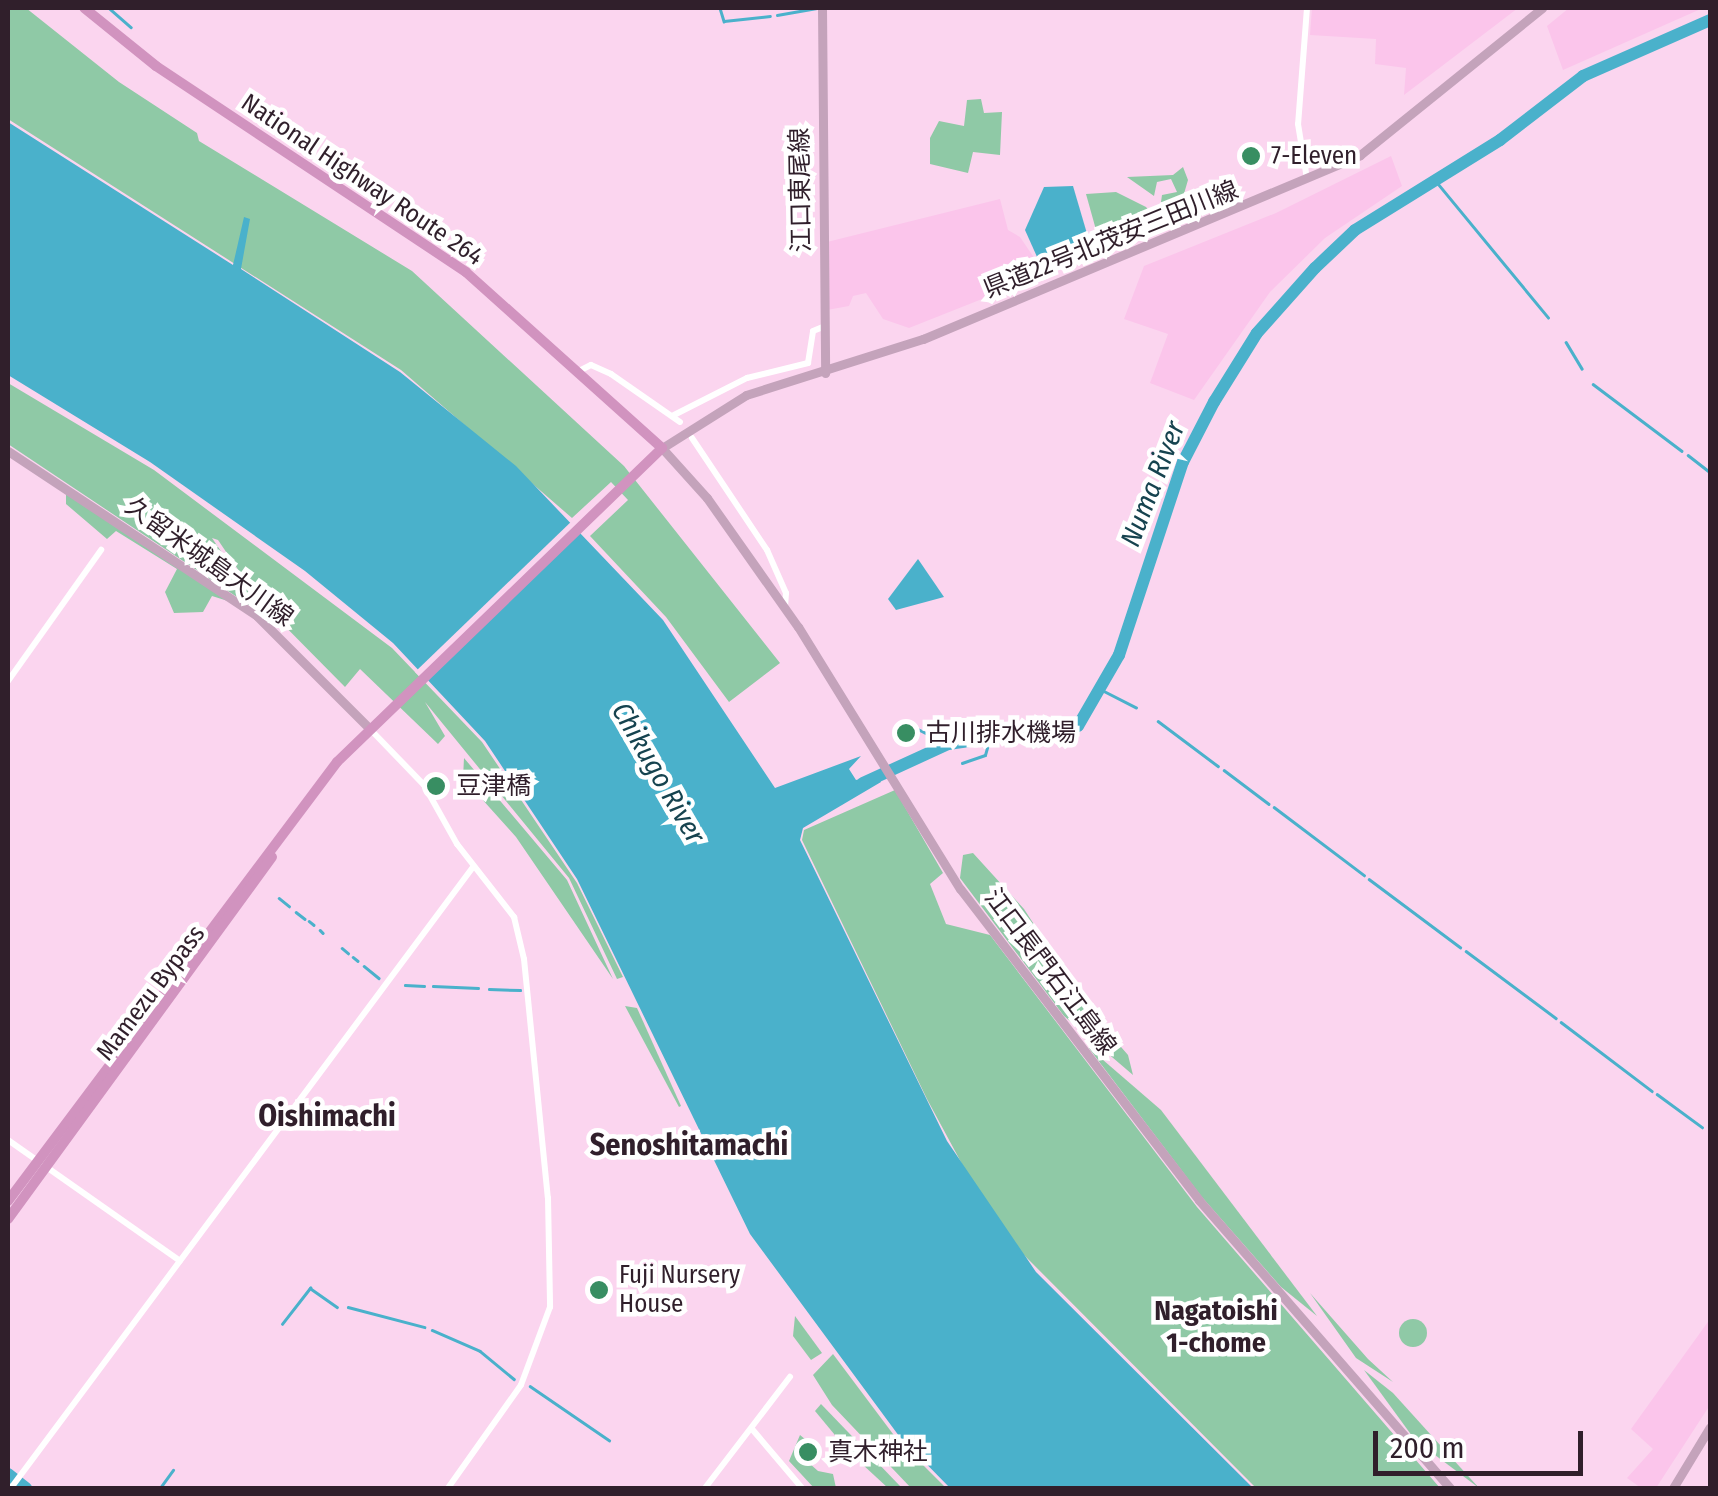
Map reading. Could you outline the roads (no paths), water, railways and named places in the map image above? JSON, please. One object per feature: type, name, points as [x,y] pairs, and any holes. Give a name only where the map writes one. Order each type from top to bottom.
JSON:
[{"type":"highway","name":"National Highway Route 264","points":[[84,8],[156,66],[450,260],[581,370],[662,448]]},
{"type":"highway","points":[[370,728],[662,448]]},
{"type":"highway","name":"Mamezu Bypass","points":[[8,1218],[41,1164],[318,784],[370,728]]},
{"type":"highway","name":"Mamezu Bypass","points":[[8,1201],[41,1164]]},
{"type":"main road","name":"江口東尾線","points":[[822,8],[824,373]]},
{"type":"main road","name":"県道22号北茂安三田川線","points":[[662,448],[746,395],[922,339],[1307,180],[1402,126],[1542,8]]},
{"type":"main road","name":"江口長門石江島線","points":[[662,448],[707,498],[785,608],[882,758],[960,889],[1199,1200],[1450,1488]]},
{"type":"main road","name":"久留米城島大川線","points":[[8,450],[257,616],[370,728]]},
{"type":"main road","points":[[1673,1488],[1710,1427]]},
{"type":"street","points":[[1306,8],[1298,124],[1307,180]]},
{"type":"street","points":[[581,370],[591,365],[611,374],[677,419],[747,378],[808,363],[813,331],[824,327]]},
{"type":"street","points":[[692,438],[767,550],[786,592],[785,608]]},
{"type":"street","points":[[8,681],[101,550]]},
{"type":"street","points":[[370,728],[424,785],[520,932],[553,1274],[550,1306],[521,1385],[448,1488]]},
{"type":"street","points":[[10,1486],[474,867]]},
{"type":"street","points":[[8,1140],[180,1261]]},
{"type":"street","points":[[705,1488],[790,1377]]},
{"type":"street","points":[[752,1429],[802,1488]]},
{"type":"water","name":"Chikugo River","points":[[8,122],[233,265],[244,217],[250,219],[241,269],[400,372],[516,466],[663,620],[775,788],[861,756],[849,769],[856,780],[877,774],[881,782],[803,828],[800,840],[947,1141],[1036,1272],[1253,1488],[950,1488],[899,1436],[750,1234],[577,879],[485,741],[393,643],[305,571],[150,462],[8,375]]},
{"type":"water","points":[[1073,186],[1093,254],[1053,272],[1038,259],[1025,230],[1044,187]]},
{"type":"water","points":[[918,559],[944,597],[896,610],[888,599]]},
{"type":"waterway","points":[[109,8],[131,27]]},
{"type":"waterway","points":[[720,8],[724,21],[770,16]]},
{"type":"waterway","points":[[777,15],[816,8]]},
{"type":"waterway","name":"Numa River","points":[[863,783],[948,744],[1078,726],[1119,655],[1183,462],[1214,402],[1257,333],[1315,268],[1355,230],[1500,140],[1583,76],[1710,20]]},
{"type":"waterway","points":[[1435,180],[1548,317]]},
{"type":"waterway","points":[[1566,342],[1582,369]]},
{"type":"waterway","points":[[1593,384],[1682,451]]},
{"type":"waterway","points":[[1688,455],[1710,472]]},
{"type":"waterway","points":[[1104,691],[1136,707]]},
{"type":"waterway","points":[[1158,721],[1218,766]]},
{"type":"waterway","points":[[916,728],[948,744]]},
{"type":"waterway","points":[[962,763],[985,755],[989,741]]},
{"type":"waterway","points":[[1224,770],[1269,804]]},
{"type":"waterway","points":[[1274,807],[1364,875]]},
{"type":"waterway","points":[[1369,879],[1460,947]]},
{"type":"waterway","points":[[279,898],[289,906]]},
{"type":"waterway","points":[[296,912],[305,919]]},
{"type":"waterway","points":[[309,921],[314,925]]},
{"type":"waterway","points":[[320,930],[323,933]]},
{"type":"waterway","points":[[342,948],[348,953]]},
{"type":"waterway","points":[[1466,951],[1556,1018]]},
{"type":"waterway","points":[[353,957],[358,961]]},
{"type":"waterway","points":[[364,966],[379,978]]},
{"type":"waterway","points":[[405,985],[424,986]]},
{"type":"waterway","points":[[433,986],[478,988]]},
{"type":"waterway","points":[[489,989],[520,990]]},
{"type":"waterway","points":[[1561,1022],[1652,1091]]},
{"type":"waterway","points":[[1657,1094],[1702,1127]]},
{"type":"waterway","points":[[282,1324],[310,1288],[337,1307]]},
{"type":"waterway","points":[[348,1307],[424,1327]]},
{"type":"waterway","points":[[432,1330],[480,1351],[514,1379]]},
{"type":"waterway","points":[[530,1386],[609,1440]]},
{"type":"waterway","points":[[160,1488],[173,1470]]},
{"type":"waterway","points":[[8,1474],[26,1488]]},
{"type":"place","name":"7-Eleven","points":[[1251,156]]},
{"type":"place","name":"古川排水機場","points":[[906,733]]},
{"type":"place","name":"豆津橋","points":[[436,786]]},
{"type":"place","name":"Fuji Nursery House","points":[[599,1290]]},
{"type":"place","name":"真木神社","points":[[808,1452]]},
{"type":"district","name":"Oishimachi","points":[[327,1116]]},
{"type":"district","name":"Senoshitamachi","points":[[689,1145]]},
{"type":"district","name":"Nagatoishi 1-chome","points":[[1216,1327]]}]
